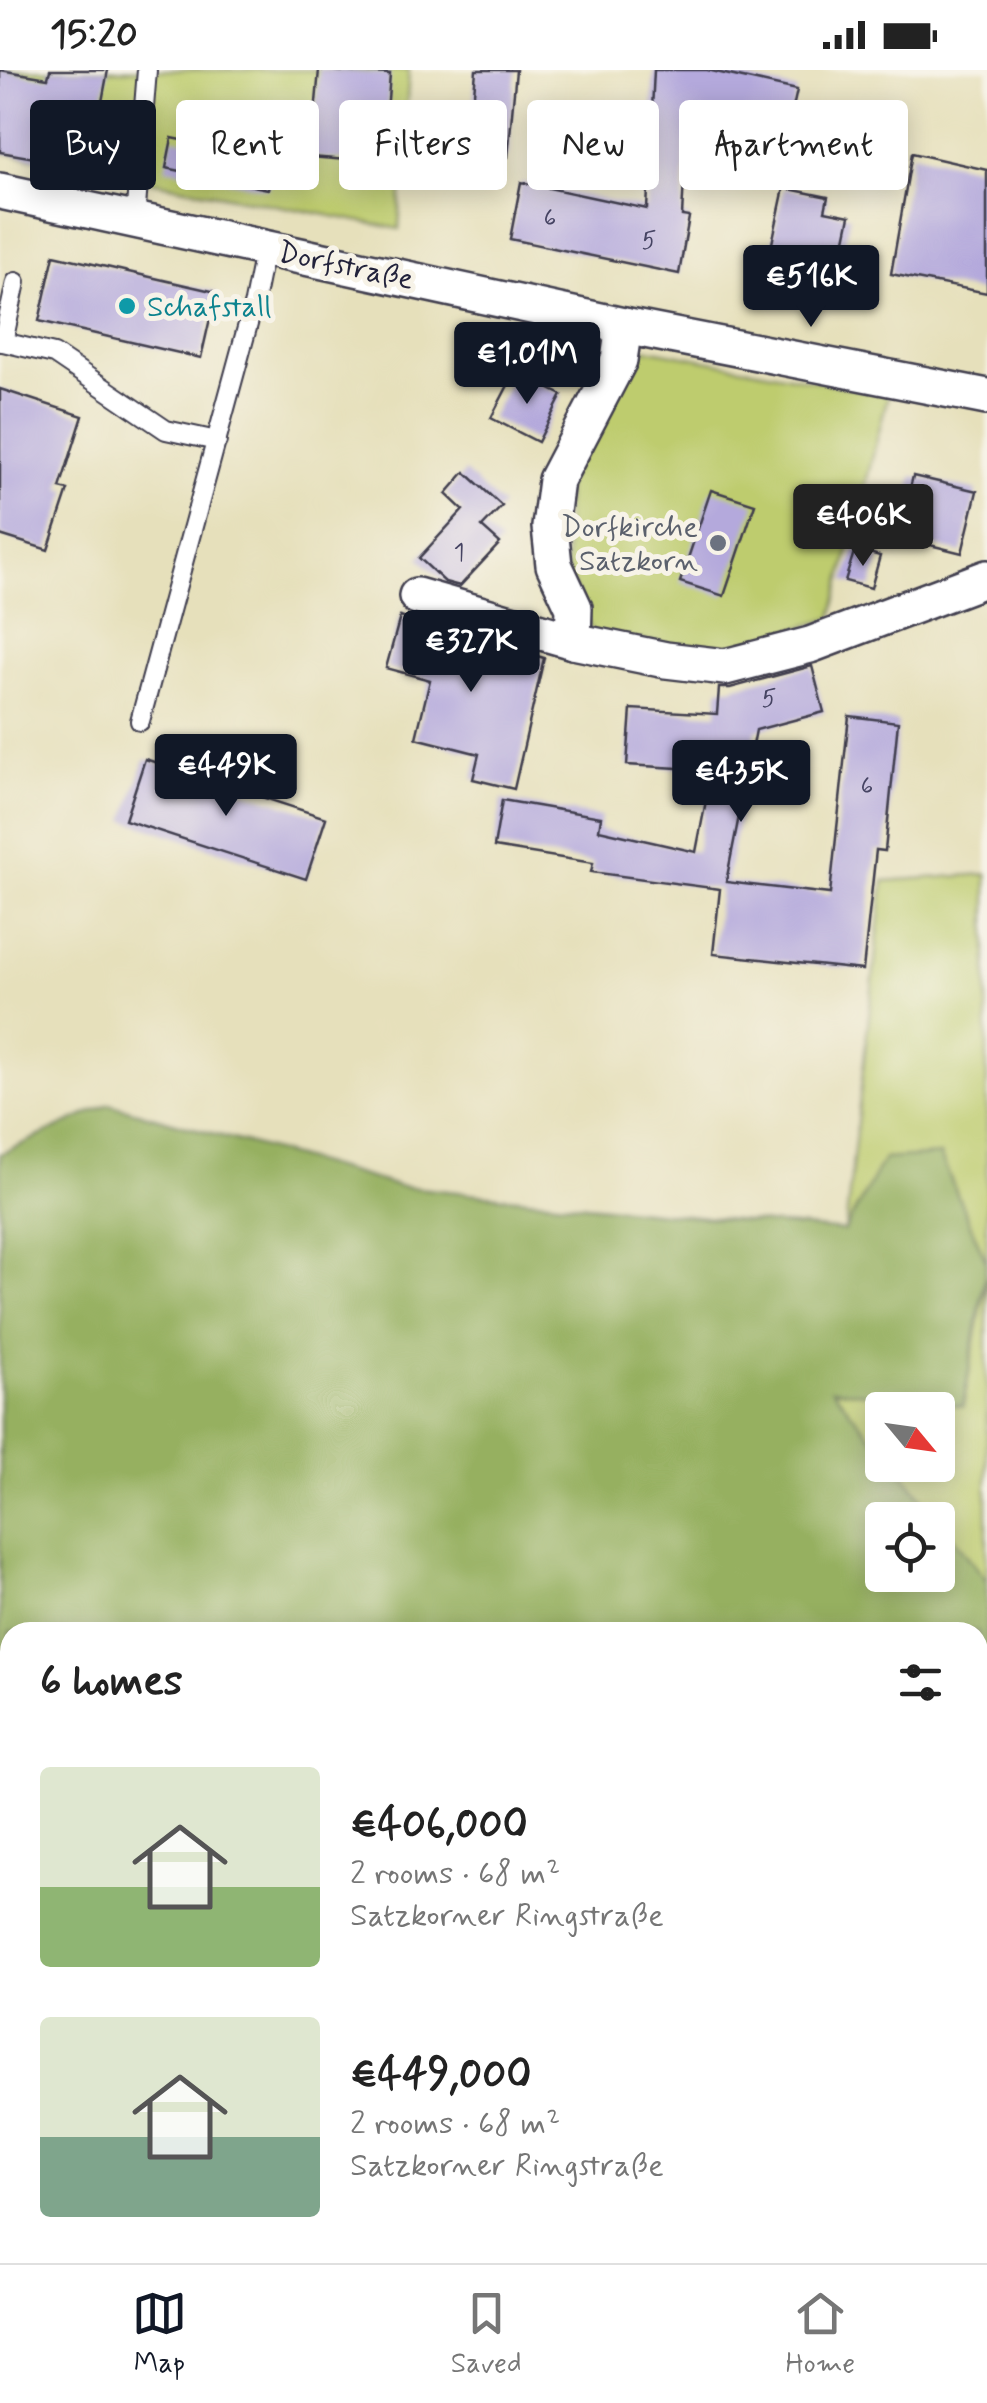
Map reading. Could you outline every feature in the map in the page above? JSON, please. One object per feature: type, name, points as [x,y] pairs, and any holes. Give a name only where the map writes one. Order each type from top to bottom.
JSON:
[{"type":"street","name":"Dorfstraße","points":[[0,191],[624,326],[987,397]]},
{"type":"street","points":[[573,641],[574,608],[554,565],[550,528],[556,480],[619,360],[624,326]]},
{"type":"street","points":[[417,596],[573,641],[724,667],[810,645],[987,578]]},
{"type":"lane","points":[[135,220],[147,70]]},
{"type":"lane","points":[[140,721],[254,302],[265,248]]},
{"type":"lane","points":[[16,282],[2,342],[54,354],[166,430],[217,441]]},
{"type":"green space","points":[[0,70],[409,70],[407,100],[339,100],[339,190],[401,190],[399,229],[197,190],[319,190],[319,100],[176,100],[176,186],[156,182],[156,100],[30,100],[30,158],[0,152]]},
{"type":"green space","points":[[637,347],[888,395],[832,618],[724,651],[593,635],[566,567],[566,484]]},
{"type":"green space","points":[[987,874],[987,1263],[940,1155],[845,1231],[884,881]]},
{"type":"green space","points":[[109,1104],[398,1186],[844,1231],[884,1159],[940,1155],[987,1263],[963,1406],[955,1405],[955,1392],[865,1393],[832,1389],[865,1429],[865,1482],[909,1482],[925,1502],[865,1502],[865,1592],[955,1592],[955,1540],[987,1581],[987,1622],[0,1622],[0,1154]]},
{"type":"green space","points":[[987,1276],[987,1581],[955,1540],[955,1502],[925,1502],[909,1482],[955,1482],[955,1405],[963,1406]]},
{"type":"green space","points":[[831,1388],[865,1393],[865,1429]]},
{"type":"building","points":[[0,70],[48,78],[50,70],[108,70],[102,100],[30,100],[30,157],[0,152]]},
{"type":"building","points":[[319,70],[390,74],[388,100],[339,100],[339,159],[319,158]]},
{"type":"building","points":[[476,70],[516,70],[508,157],[507,100],[474,100]]},
{"type":"building","points":[[654,70],[707,70],[797,90],[795,100],[679,100],[679,190],[683,190],[682,216],[689,217],[679,274],[510,239],[521,182],[527,183],[527,190],[558,190],[647,209],[648,190],[659,190],[659,100],[652,100]]},
{"type":"building","points":[[172,138],[176,139],[176,170],[166,168]]},
{"type":"building","points":[[912,153],[987,170],[987,293],[891,274]]},
{"type":"building","points":[[784,190],[828,197],[825,211],[850,216],[840,263],[771,248]]},
{"type":"building","name":"Schafstall","points":[[54,255],[216,292],[201,358],[39,321]]},
{"type":"building","points":[[515,372],[562,395],[538,442],[491,418]]},
{"type":"building","points":[[0,389],[83,416],[60,488],[68,490],[48,550],[0,535]]},
{"type":"building","points":[[465,472],[502,506],[482,527],[500,543],[460,586],[445,582],[419,558],[463,510],[446,494]]},
{"type":"building","points":[[913,476],[977,491],[962,553],[898,537]]},
{"type":"building","name":"Dorfkirche Satzkorn","points":[[711,490],[755,504],[724,596],[680,582]]},
{"type":"building","points":[[855,549],[880,556],[871,588],[845,581]]},
{"type":"building","points":[[400,617],[544,658],[514,789],[473,779],[479,754],[416,738],[430,680],[386,668]]},
{"type":"building","points":[[812,666],[824,712],[756,730],[726,882],[830,894],[849,716],[898,722],[885,851],[876,850],[863,970],[713,954],[720,889],[591,872],[593,863],[494,847],[502,800],[601,817],[599,830],[696,852],[712,770],[627,765],[631,709],[717,714],[719,688]]},
{"type":"building","points":[[145,759],[326,818],[306,879],[125,820]]},
{"type":"place","name":"Schafstall","points":[[127,306]]},
{"type":"place","name":"Dorfkirche Satzkorn","points":[[718,543]]}]
